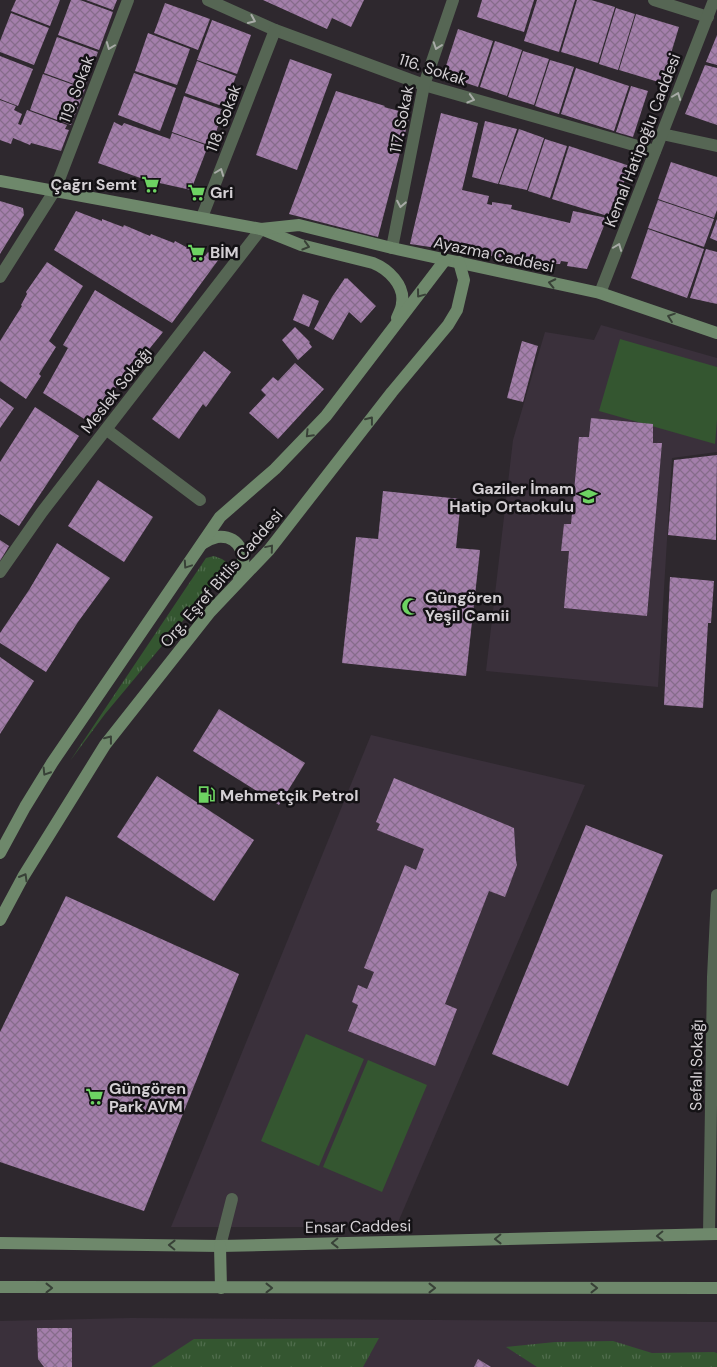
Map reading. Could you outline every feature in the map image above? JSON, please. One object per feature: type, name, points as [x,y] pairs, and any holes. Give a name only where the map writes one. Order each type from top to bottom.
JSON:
[{"type":"street","name":"119. Sokak","points":[[0,277],[55,190],[128,0]]},
{"type":"street","name":"116. Sokak","points":[[208,0],[275,30],[424,85],[655,151]]},
{"type":"street","name":"117. Sokak","points":[[392,248],[424,85],[453,0]]},
{"type":"street","points":[[654,0],[708,17]]},
{"type":"street","name":"Kemal Hatipoğlu Caddesi","points":[[600,293],[714,0]]},
{"type":"street","name":"118. Sokak","points":[[202,217],[275,30]]},
{"type":"street","points":[[662,134],[717,146]]},
{"type":"street","name":"Ayazma Caddesi","points":[[0,181],[202,217],[261,230],[301,245],[384,267],[402,291],[402,302],[394,328]]},
{"type":"street","name":"Ayazma Caddesi","points":[[261,230],[299,225],[445,260],[600,293],[717,333]]},
{"type":"street","name":"Meslek Sokağı","points":[[0,572],[42,512],[261,230]]},
{"type":"street","name":"Org. Eşref Bitlis Caddesi","points":[[0,853],[25,806],[52,763],[220,516],[275,469],[326,416],[445,260]]},
{"type":"street","name":"Org. Eşref Bitlis Caddesi","points":[[0,920],[104,745],[210,612],[269,550],[392,392],[448,325],[457,310],[464,280],[459,262]]},
{"type":"street","points":[[107,430],[200,500]]},
{"type":"street","points":[[201,544],[215,537],[225,537],[233,540],[241,547],[245,558],[243,572],[235,586]]},
{"type":"street","name":"Sefalı Sokağı","points":[[713,1234],[717,895]]},
{"type":"street","points":[[221,1288],[220,1246],[232,1199]]},
{"type":"street","name":"Ensar Caddesi","points":[[0,1243],[220,1246],[713,1234]]},
{"type":"street","points":[[0,1287],[717,1288]]},
{"type":"shaded area","name":"Gaziler İmam Hatip Ortaokulu","points":[[601,325],[717,358],[717,452],[672,458],[658,687],[486,671],[513,440],[545,332],[594,340]]},
{"type":"shaded area","points":[[371,735],[585,785],[396,1227],[171,1227]]},
{"type":"shaded area","points":[[131,1318],[717,1322],[717,1367],[0,1367],[0,1321]]},
{"type":"green space","points":[[620,339],[717,367],[715,444],[599,411]]},
{"type":"green space","points":[[214,556],[226,562],[226,567],[222,574],[105,714],[70,761],[206,558]]},
{"type":"green space","points":[[306,1034],[364,1059],[319,1166],[261,1141]]},
{"type":"green space","points":[[368,1060],[427,1085],[382,1192],[323,1167]]},
{"type":"green space","points":[[379,1338],[363,1367],[151,1367],[194,1339]]},
{"type":"green space","points":[[613,1341],[652,1353],[714,1352],[717,1353],[717,1367],[537,1367],[506,1347],[555,1342]]},
{"type":"building","points":[[16,0],[60,0],[50,26],[11,11]]},
{"type":"building","points":[[71,0],[80,0],[113,12],[99,50],[58,35]]},
{"type":"building","points":[[86,0],[117,0],[113,10]]},
{"type":"building","points":[[263,0],[364,0],[351,27],[332,18],[327,29]]},
{"type":"building","points":[[482,0],[534,0],[524,32],[477,17]]},
{"type":"building","points":[[537,0],[575,0],[559,52],[524,41]]},
{"type":"building","points":[[577,0],[591,0],[615,7],[598,63],[561,52]]},
{"type":"building","points":[[165,3],[210,19],[198,50],[154,33]]},
{"type":"building","points":[[616,8],[635,14],[618,70],[599,64]]},
{"type":"building","points":[[11,13],[49,28],[34,65],[0,52],[0,41]]},
{"type":"building","points":[[636,14],[679,27],[662,83],[619,70]]},
{"type":"building","points":[[212,20],[251,35],[237,74],[197,60]]},
{"type":"building","points":[[458,29],[493,41],[478,87],[443,75]]},
{"type":"building","points":[[148,33],[190,49],[177,85],[135,71]]},
{"type":"building","points":[[717,35],[717,65],[706,62]]},
{"type":"building","points":[[57,37],[98,52],[85,88],[44,73]]},
{"type":"building","points":[[495,41],[522,50],[507,96],[480,87]]},
{"type":"building","points":[[523,51],[549,59],[534,105],[508,97]]},
{"type":"building","points":[[0,56],[33,69],[18,106],[0,99]]},
{"type":"building","points":[[290,59],[332,74],[297,170],[256,155]]},
{"type":"building","points":[[550,60],[574,67],[559,114],[535,106]]},
{"type":"building","points":[[197,61],[236,76],[225,107],[185,93]]},
{"type":"building","points":[[705,65],[717,68],[717,125],[685,114]]},
{"type":"building","points":[[576,68],[629,86],[614,131],[561,114]]},
{"type":"building","points":[[134,73],[176,88],[160,131],[118,115]]},
{"type":"building","points":[[43,74],[85,89],[71,125],[30,110]]},
{"type":"building","points":[[631,86],[648,91],[633,137],[616,132]]},
{"type":"building","points":[[336,91],[410,114],[378,237],[289,214]]},
{"type":"building","points":[[184,96],[224,110],[211,146],[172,132]]},
{"type":"building","points":[[0,100],[16,106],[14,110],[22,114],[18,124],[21,125],[27,110],[67,125],[65,129],[69,130],[61,151],[31,143],[30,145],[13,138],[11,144],[0,140]]},
{"type":"building","points":[[441,113],[478,123],[462,190],[489,196],[487,204],[492,205],[492,202],[512,205],[511,209],[570,223],[573,211],[607,218],[587,269],[567,266],[568,262],[561,261],[560,264],[546,264],[546,266],[541,265],[542,261],[504,258],[437,245],[437,248],[410,244]]},
{"type":"building","points":[[485,121],[517,129],[498,184],[472,177]]},
{"type":"building","points":[[114,122],[122,126],[124,123],[170,139],[172,133],[208,146],[191,190],[146,180],[98,163]]},
{"type":"building","points":[[519,129],[544,138],[527,190],[499,184]]},
{"type":"building","points":[[545,139],[567,146],[550,198],[528,191]]},
{"type":"building","points":[[569,146],[630,166],[611,217],[552,199]]},
{"type":"building","points":[[671,162],[717,177],[717,210],[714,218],[658,199]]},
{"type":"building","points":[[658,200],[714,219],[704,247],[648,228]]},
{"type":"building","points":[[0,201],[23,208],[24,215],[0,254]]},
{"type":"building","points":[[76,211],[102,221],[102,219],[123,227],[124,225],[150,236],[151,234],[174,243],[175,241],[186,247],[188,245],[205,256],[208,252],[219,259],[172,323],[54,250]]},
{"type":"building","points":[[717,219],[717,241],[710,238]]},
{"type":"building","points":[[648,229],[704,249],[687,298],[631,278]]},
{"type":"building","points":[[706,249],[717,252],[717,304],[690,298]]},
{"type":"building","points":[[47,262],[83,286],[49,341],[56,347],[26,399],[0,381],[0,341],[22,306],[27,294],[26,292]]},
{"type":"building","points":[[345,278],[376,306],[361,323],[349,312],[333,340],[314,329]]},
{"type":"building","points":[[95,290],[163,332],[89,422],[43,393],[68,348],[63,345]]},
{"type":"building","points":[[303,294],[319,301],[309,327],[293,320]]},
{"type":"building","points":[[295,327],[310,342],[312,347],[298,360],[282,340]]},
{"type":"building","points":[[522,341],[538,346],[523,402],[507,398]]},
{"type":"building","points":[[204,351],[231,372],[206,407],[203,404],[179,439],[152,419]]},
{"type":"building","points":[[295,363],[324,389],[278,439],[249,413],[266,395],[261,390],[273,377],[278,381]]},
{"type":"building","points":[[0,398],[14,408],[0,428]]},
{"type":"building","points":[[35,407],[79,436],[19,526],[0,514],[0,462]]},
{"type":"building","name":"Gaziler İmam Hatip Ortaokulu","points":[[591,418],[653,424],[653,443],[662,443],[647,616],[564,608],[569,551],[561,551],[564,524],[571,524],[579,437],[589,437]]},
{"type":"building","points":[[717,455],[716,540],[668,535],[674,460]]},
{"type":"building","points":[[98,480],[153,517],[124,562],[68,526]]},
{"type":"building","name":"Güngören Yeşil Camii","points":[[383,491],[461,499],[456,548],[480,550],[466,676],[342,663],[356,537],[378,539]]},
{"type":"building","points":[[0,540],[9,546],[0,561]]},
{"type":"building","points":[[57,543],[110,578],[78,622],[46,672],[0,643],[0,633]]},
{"type":"building","points":[[670,577],[714,581],[711,623],[708,623],[703,708],[664,705]]},
{"type":"building","points":[[0,657],[34,681],[0,734]]},
{"type":"building","points":[[219,709],[305,763],[279,805],[193,751]]},
{"type":"building","points":[[157,776],[254,840],[214,901],[117,837]]},
{"type":"building","points":[[394,778],[514,828],[517,865],[505,897],[489,891],[445,1004],[457,1009],[435,1066],[348,1031],[358,1005],[352,1002],[358,985],[367,989],[374,972],[364,968],[405,865],[416,870],[424,849],[377,830],[380,824],[376,822]]},
{"type":"building","points":[[586,825],[663,855],[568,1086],[492,1054]]},
{"type":"building","name":"Güngören Park AVM","points":[[66,896],[239,974],[144,1211],[0,1162],[0,1032]]},
{"type":"building","points":[[37,1328],[72,1328],[72,1367],[44,1367],[38,1359]]},
{"type":"building","points":[[478,1359],[491,1367],[474,1367]]},
{"type":"place","name":"Çağrı Semt","points":[[151,184]]},
{"type":"place","name":"Gri","points":[[196,192]]},
{"type":"place","name":"BİM","points":[[196,252]]},
{"type":"place","name":"Gaziler İmam Hatip Ortaokulu","points":[[588,497]]},
{"type":"place","name":"Güngören Yeşil Camii","points":[[411,606]]},
{"type":"place","name":"Mehmetçik Petrol","points":[[206,795]]},
{"type":"place","name":"Güngören Park AVM","points":[[95,1097]]}]
